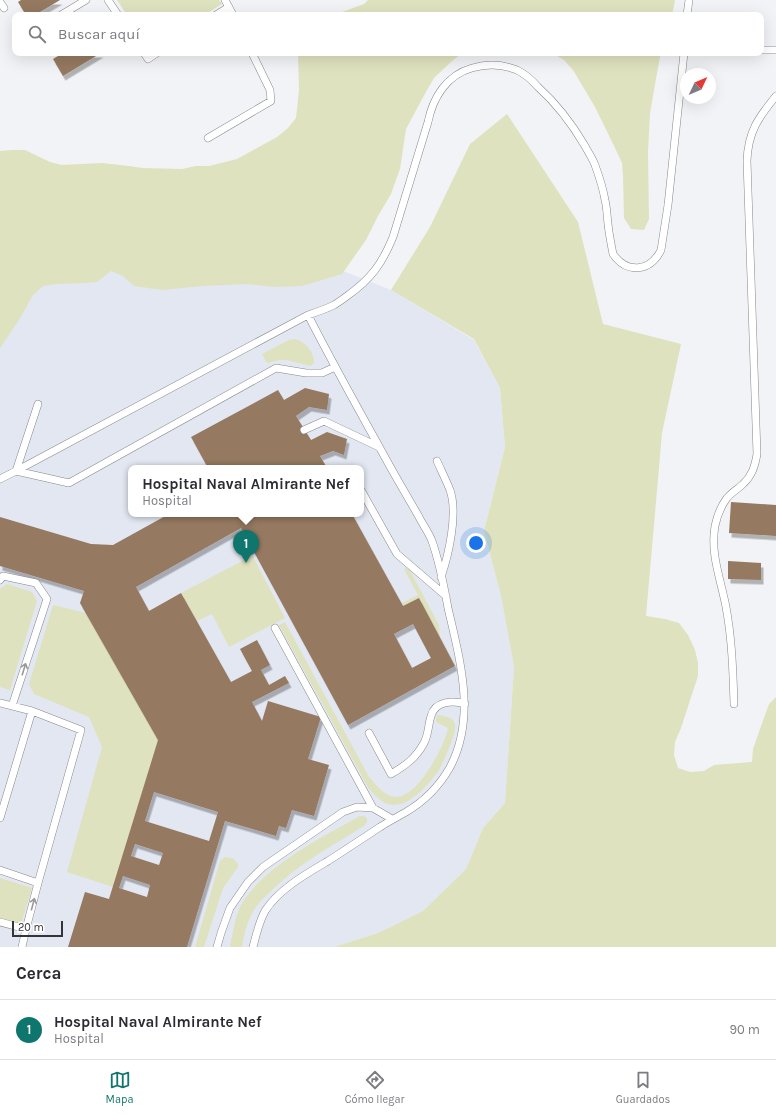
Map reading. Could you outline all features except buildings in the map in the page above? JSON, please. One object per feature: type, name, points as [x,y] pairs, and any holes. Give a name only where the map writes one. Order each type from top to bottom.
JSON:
[{"type":"lane","points":[[66,12],[86,0]]},
{"type":"lane","points":[[108,0],[116,12]]},
{"type":"lane","points":[[688,12],[689,0]]},
{"type":"lane","points":[[219,12],[227,3],[232,12]]},
{"type":"lane","points":[[764,50],[776,50]]},
{"type":"lane","points":[[208,138],[271,101],[270,90],[253,56]]},
{"type":"lane","points":[[0,479],[308,315],[334,305],[362,286],[381,262],[388,250],[435,99],[441,89],[454,77],[470,69],[493,65],[505,66],[517,70],[527,76],[551,98],[574,128],[594,163],[605,200],[613,254],[617,260],[628,267],[642,268],[648,265],[654,261],[661,250],[668,205],[684,56]]},
{"type":"lane","points":[[734,704],[730,632],[715,558],[714,532],[720,509],[726,499],[750,477],[756,462],[757,454],[748,150],[750,138],[756,125],[776,96]]},
{"type":"lane","points":[[253,947],[260,923],[266,910],[286,889],[297,880],[424,799],[440,782],[448,770],[460,742],[463,726],[464,689],[446,596],[431,539],[335,367],[308,315]]},
{"type":"lane","points":[[16,471],[69,483],[276,368],[306,373],[322,373],[335,367]]},
{"type":"lane","points":[[16,471],[38,404]]},
{"type":"lane","points":[[304,430],[324,421],[379,447]]},
{"type":"lane","points":[[437,461],[450,491],[453,509],[452,532],[441,577]]},
{"type":"lane","points":[[364,495],[397,554],[446,596]]},
{"type":"lane","points":[[0,580],[3,576],[36,583],[47,599],[12,706]]},
{"type":"lane","points":[[275,628],[373,808]]},
{"type":"lane","points":[[369,733],[391,774],[408,764],[424,743],[431,715],[439,706],[451,701],[464,704]]},
{"type":"lane","points":[[0,703],[32,711],[81,730],[38,883],[22,947]]},
{"type":"lane","points":[[0,818],[32,711]]},
{"type":"lane","points":[[217,947],[230,908],[248,882],[263,867],[343,812],[357,807],[373,808],[392,819]]},
{"type":"lane","points":[[0,870],[38,883]]},
{"type":"lane","points":[[0,922],[26,929]]},
{"type":"shaded area","points":[[247,233],[391,290],[474,340],[500,388],[505,447],[484,531],[501,596],[514,667],[505,803],[483,828],[466,869],[423,911],[378,933],[334,947],[0,947],[0,318],[25,285]]},
{"type":"green space","points":[[117,0],[219,0],[222,4],[209,12],[125,12]]},
{"type":"green space","points":[[368,0],[675,0],[673,12],[342,12],[364,4]]},
{"type":"green space","points":[[298,56],[458,56],[434,78],[406,129],[400,169],[391,194],[366,240],[342,274],[302,286],[275,287],[246,284],[162,290],[134,286],[123,276],[111,271],[97,282],[43,286],[33,295],[19,320],[0,348],[0,151],[25,150],[50,162],[62,165],[102,163],[142,168],[182,169],[196,166],[209,166],[237,159],[277,137],[288,128],[296,118],[299,90]]},
{"type":"green space","points":[[557,56],[660,56],[650,113],[648,152],[649,219],[644,230],[631,229],[624,218],[622,163],[595,107],[573,70],[564,60]]},
{"type":"green space","points":[[507,114],[578,222],[603,324],[681,344],[662,433],[646,616],[679,623],[688,635],[695,650],[698,663],[698,676],[675,742],[674,755],[678,768],[690,772],[704,771],[714,765],[752,762],[753,749],[769,704],[776,697],[776,947],[334,947],[378,933],[423,911],[466,869],[483,828],[505,803],[514,667],[501,596],[484,531],[505,447],[500,388],[474,339],[391,290],[430,227],[470,144]]},
{"type":"green space","points":[[289,340],[299,340],[309,348],[313,355],[314,363],[310,366],[287,360],[279,360],[267,363],[262,354]]},
{"type":"green space","points":[[240,532],[285,618],[229,647],[212,614],[197,621],[181,593],[244,560],[232,536]]},
{"type":"green space","points":[[408,567],[439,625],[440,639],[403,606],[402,603],[418,595],[404,569]]},
{"type":"green space","points":[[7,584],[32,592],[37,601],[10,690],[0,687],[0,589]]},
{"type":"green space","points":[[53,605],[86,613],[158,740],[113,887],[67,872],[102,747],[89,717],[34,694],[29,684]]},
{"type":"green space","points":[[285,622],[369,777],[388,795],[396,797],[404,795],[413,789],[429,770],[442,747],[448,728],[436,721],[437,715],[448,717],[454,721],[454,736],[439,770],[420,792],[407,801],[400,804],[390,805],[380,800],[369,789],[279,625]]},
{"type":"green space","points":[[360,816],[367,818],[367,822],[364,826],[302,865],[258,904],[249,920],[242,947],[230,947],[237,914],[241,905],[251,891],[264,878],[294,854]]},
{"type":"green space","points":[[225,857],[234,859],[238,864],[238,867],[223,888],[204,947],[195,947],[220,861]]},
{"type":"green space","points":[[0,878],[32,888],[21,924],[0,918]]},
{"type":"place","name":"Hospital Naval Almirante Nef","points":[[246,563]]}]
